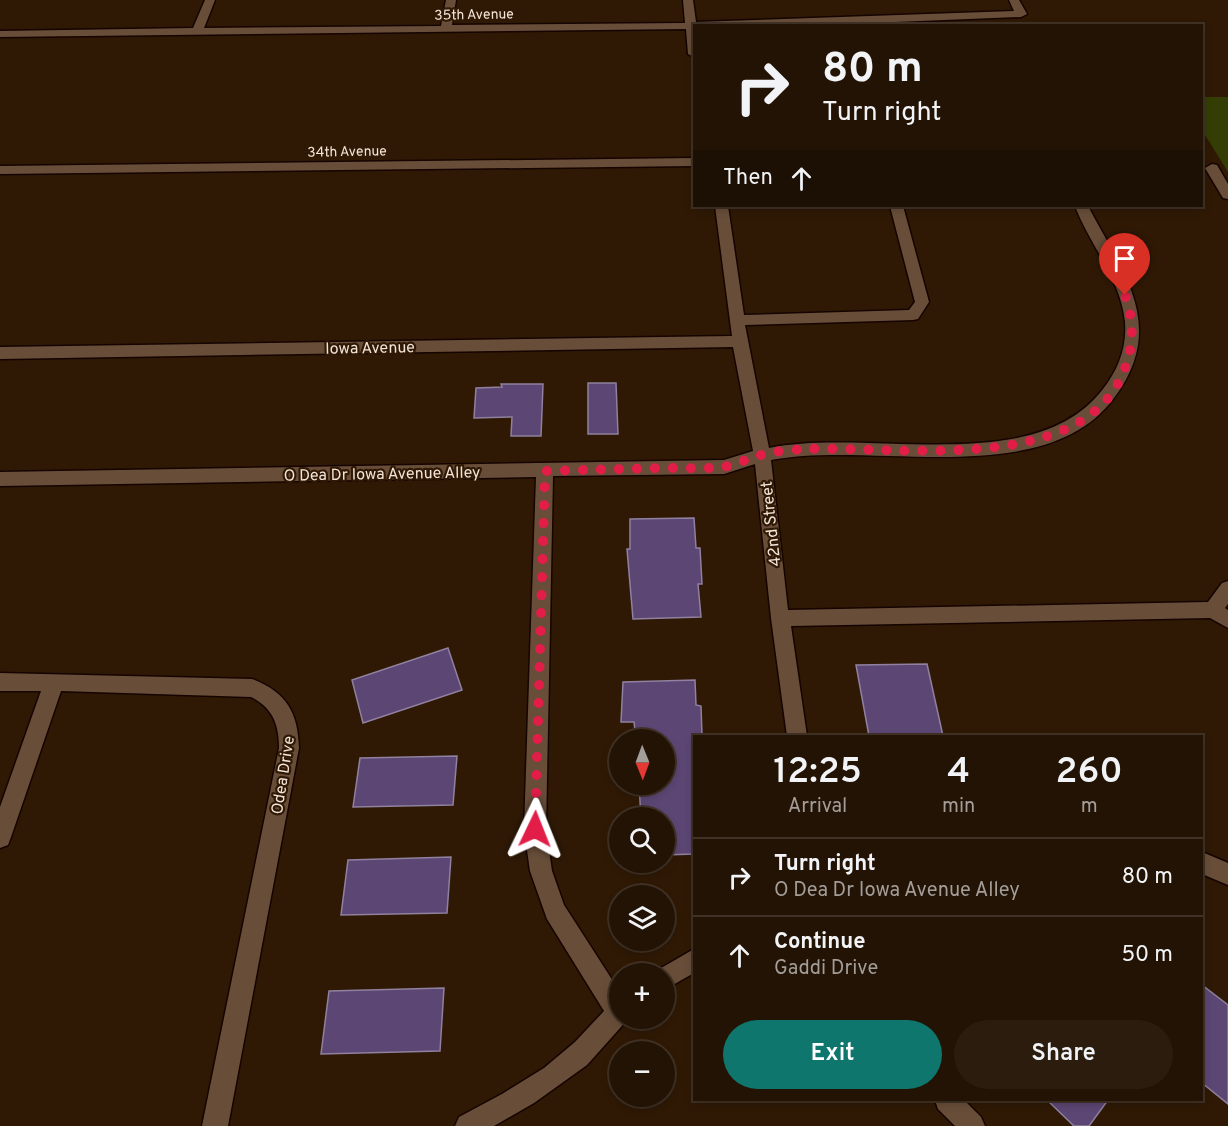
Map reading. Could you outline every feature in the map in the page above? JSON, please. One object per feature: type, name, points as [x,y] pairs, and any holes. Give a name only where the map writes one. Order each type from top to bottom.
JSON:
[{"type":"street","points":[[197,32],[210,0]]},
{"type":"street","points":[[446,30],[451,0]]},
{"type":"street","points":[[688,0],[693,45]]},
{"type":"street","name":"35th Avenue","points":[[746,24],[1021,14],[1014,0]]},
{"type":"street","name":"35th Avenue","points":[[0,34],[691,26]]},
{"type":"street","name":"34th Avenue","points":[[0,170],[693,162]]},
{"type":"street","points":[[1207,168],[1228,171]]},
{"type":"street","points":[[1207,168],[1228,195]]},
{"type":"street","name":"42nd Street","points":[[722,207],[740,341],[762,454],[780,618],[797,735]]},
{"type":"street","points":[[737,320],[913,315],[922,302],[896,207]]},
{"type":"street","name":"O Dea Dr Iowa Avenue Alley","points":[[0,479],[724,467],[762,454],[804,449],[974,449],[1003,447],[1056,434],[1099,408],[1113,393],[1131,350],[1133,332],[1131,313],[1125,295],[1081,207]]},
{"type":"street","name":"Iowa Avenue","points":[[0,353],[740,341]]},
{"type":"street","points":[[545,471],[535,829],[541,871],[555,911],[609,996]]},
{"type":"street","points":[[780,618],[1220,615],[1228,589]]},
{"type":"street","name":"Odea Drive","points":[[0,682],[252,688],[277,702],[285,715],[290,731],[289,748],[215,1126]]},
{"type":"street","points":[[0,837],[54,682]]},
{"type":"street","points":[[1203,864],[1228,874]]},
{"type":"street","points":[[675,972],[693,961]]},
{"type":"street","points":[[468,1126],[501,1110],[541,1084],[578,1056],[609,1023]]},
{"type":"street","points":[[948,1101],[972,1126]]},
{"type":"green space","points":[[1203,97],[1228,97],[1228,172],[1203,132]]},
{"type":"building","points":[[588,383],[616,383],[618,434],[588,434]]},
{"type":"building","points":[[501,384],[543,384],[541,436],[511,436],[512,417],[474,418],[476,388],[502,387]]},
{"type":"building","points":[[694,518],[696,548],[700,548],[702,584],[698,584],[701,617],[633,619],[627,549],[630,549],[630,519]]},
{"type":"building","points":[[448,648],[462,690],[363,723],[352,680]]},
{"type":"building","points":[[927,664],[943,735],[869,735],[856,665]]},
{"type":"building","points":[[695,680],[696,705],[701,706],[702,735],[693,735],[693,854],[675,855],[675,807],[640,807],[640,795],[675,795],[675,729],[635,729],[634,722],[621,722],[623,682]]},
{"type":"building","points":[[457,756],[453,805],[353,807],[360,758]]},
{"type":"building","points":[[451,857],[447,913],[341,915],[348,860]]},
{"type":"building","points":[[1203,986],[1228,1005],[1228,1104],[1203,1084]]},
{"type":"building","points":[[444,988],[440,1051],[321,1054],[329,991]]},
{"type":"building","points":[[1048,1101],[1107,1101],[1089,1126],[1074,1126]]},
{"type":"route","points":[[535,829],[545,471],[724,467],[762,454],[804,449],[974,449],[1030,442],[1056,434],[1078,423],[1099,408],[1113,393],[1131,350],[1133,332],[1131,313],[1125,295]]}]
